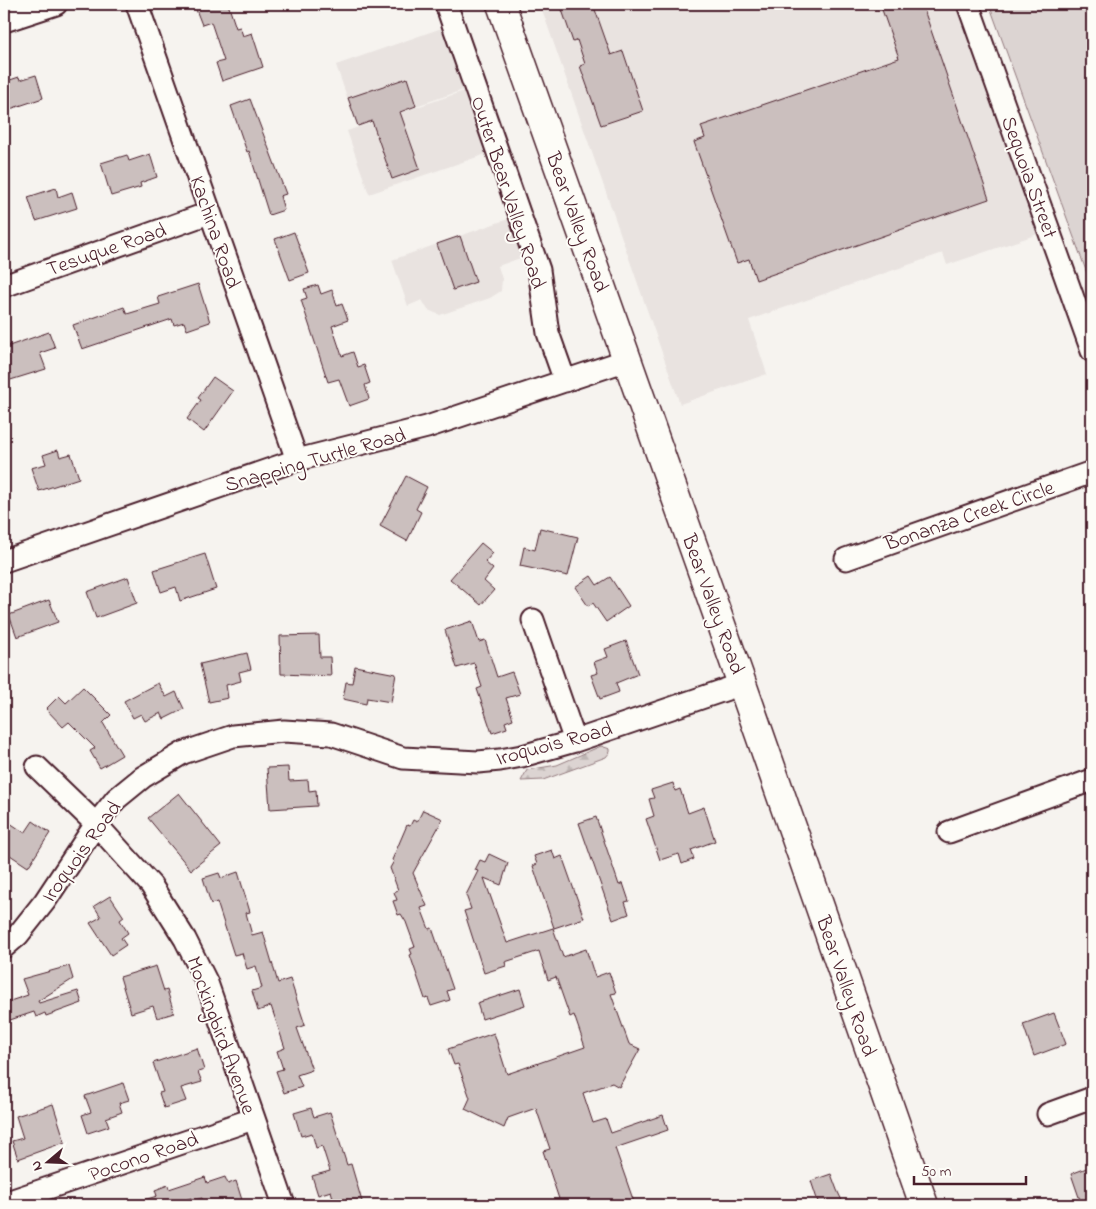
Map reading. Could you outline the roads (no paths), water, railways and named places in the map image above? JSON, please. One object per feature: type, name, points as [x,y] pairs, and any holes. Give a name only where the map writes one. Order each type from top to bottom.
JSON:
[{"type":"main road","name":"Bear Valley Road","points":[[501,4],[924,1205]]},
{"type":"street","points":[[4,21],[56,4]]},
{"type":"street","name":"Kachina Road","points":[[137,4],[297,460]]},
{"type":"street","name":"Outer Bear Valley Road","points":[[446,4],[539,270],[548,333],[565,381]]},
{"type":"street","name":"Sequoia Street","points":[[968,4],[1092,351]]},
{"type":"street","name":"Tesuque Road","points":[[4,286],[209,213]]},
{"type":"street","name":"Snapping Turtle Road","points":[[4,561],[297,460],[427,427],[627,360]]},
{"type":"street","name":"Bonanza Creek Circle","points":[[846,559],[1092,472]]},
{"type":"street","points":[[533,620],[575,741]]},
{"type":"street","name":"Iroquois Road","points":[[4,946],[18,935],[45,901],[96,824],[116,800],[143,777],[182,753],[233,736],[284,731],[331,734],[403,758],[478,762],[522,756],[575,741],[742,684]]},
{"type":"street","name":"Mockingbird Avenue","points":[[37,767],[96,824],[151,885],[185,939],[207,983],[284,1205]]},
{"type":"street","points":[[949,832],[1092,780]]},
{"type":"street","points":[[1048,1114],[1092,1098]]},
{"type":"street","name":"Pocono Road","points":[[4,1203],[253,1119]]}]
